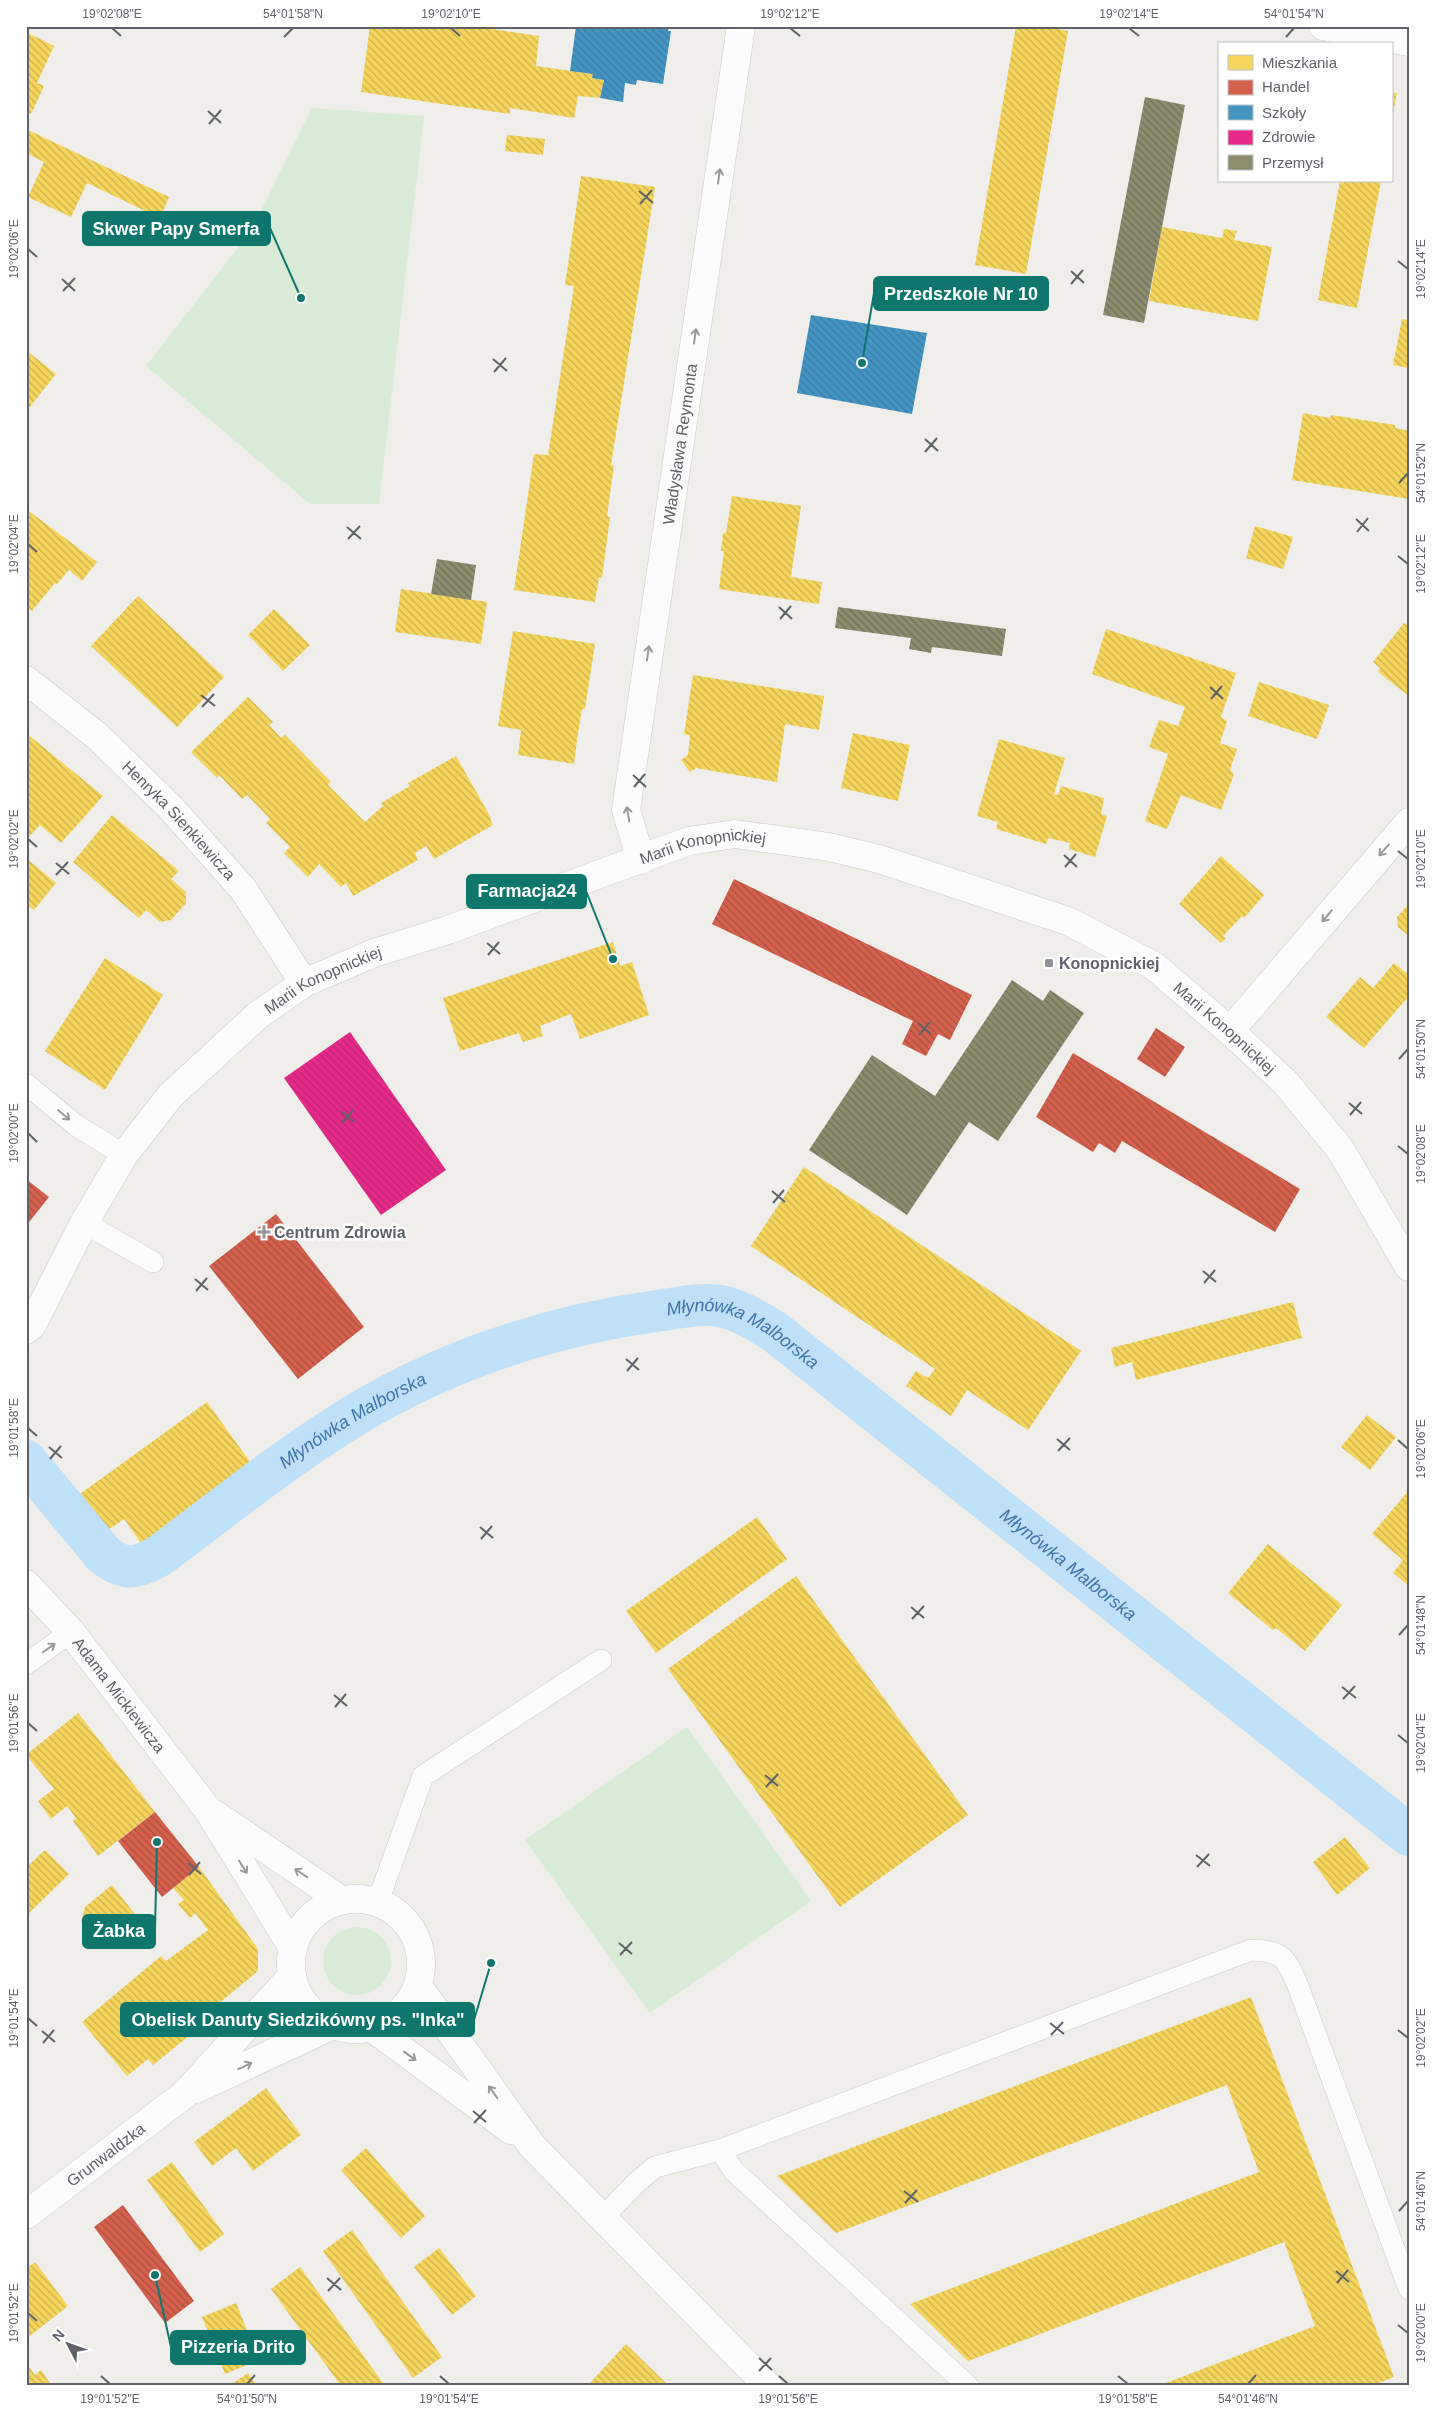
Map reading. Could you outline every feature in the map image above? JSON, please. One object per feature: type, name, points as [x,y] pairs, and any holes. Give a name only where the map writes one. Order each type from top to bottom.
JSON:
[{"type":"street","name":"Władysława Reymonta","points":[[641,860],[626,810],[741,26]]},
{"type":"street","points":[[1323,26],[1409,42]]},
{"type":"street","name":"Henryka Sienkiewicza","points":[[26,680],[97,736],[170,807],[243,889],[304,984]]},
{"type":"street","points":[[1230,1031],[1409,822]]},
{"type":"street","name":"Marii Konopnickiej","points":[[26,1330],[32,1325],[84,1223],[124,1155],[170,1096],[257,1016],[304,984],[374,953],[448,930],[689,841],[735,834],[811,844],[879,859],[1068,921],[1154,966],[1230,1031],[1285,1082],[1340,1149],[1409,1267]]},
{"type":"street","name":"Adama Mickiewicza","points":[[26,1584],[71,1632],[208,1810],[293,1948]]},
{"type":"street","name":"Adama Mickiewicza","points":[[208,1810],[341,1900]]},
{"type":"street","points":[[361,1899],[378,1901],[398,1913],[411,1928],[420,1947],[422,1967],[418,1986],[407,2005],[391,2019],[371,2027],[352,2029],[333,2025],[319,2017],[307,2006],[298,1992],[292,1976],[293,1948],[300,1931],[310,1918],[325,1907],[341,1900],[361,1899]]},
{"type":"street","name":"Grunwaldzka","points":[[26,2215],[185,2094],[292,1976]]},
{"type":"street","points":[[418,1986],[532,2146],[768,2386]]},
{"type":"street","name":"Grunwaldzka","points":[[185,2094],[333,2025]]},
{"type":"street","points":[[371,2027],[532,2146]]},
{"type":"lane","points":[[26,1084],[77,1126],[124,1155]]},
{"type":"lane","points":[[84,1223],[153,1262]]},
{"type":"lane","points":[[26,1664],[71,1632]]},
{"type":"lane","points":[[378,1901],[423,1776],[601,1660]]},
{"type":"lane","points":[[602,2218],[637,2182],[655,2167],[720,2150],[1250,1950],[1272,1950],[1289,1965],[1298,1986],[1409,2289]]},
{"type":"lane","points":[[720,2150],[734,2171],[968,2386]]},
{"type":"green space","points":[[312,108],[424,116],[379,504],[310,504],[146,366],[251,231]]},
{"type":"green space","points":[[687,1727],[811,1901],[650,2013],[525,1840]]},
{"type":"green space","points":[[357,1927],[370,1930],[381,1937],[388,1948],[391,1961],[388,1974],[381,1985],[370,1992],[357,1995],[344,1992],[333,1985],[326,1974],[323,1961],[326,1948],[333,1937],[344,1930]]},
{"type":"building: Mieszkania","points":[[370,26],[471,26],[539,36],[536,66],[593,74],[592,78],[604,80],[600,98],[578,96],[574,118],[510,108],[510,114],[361,92]]},
{"type":"building: Mieszkania","points":[[1016,26],[1042,26],[1068,31],[1026,274],[975,265]]},
{"type":"building: Mieszkania","points":[[26,32],[54,46],[37,83],[44,86],[31,114],[26,111]]},
{"type":"building: Mieszkania","points":[[1392,92],[1397,93],[1392,120]]},
{"type":"building: Mieszkania","points":[[26,129],[169,197],[160,218],[87,183],[71,217],[28,197],[44,162],[26,153]]},
{"type":"building: Mieszkania","points":[[507,135],[545,139],[543,155],[505,151]]},
{"type":"building: Mieszkania","points":[[581,176],[655,187],[611,465],[614,466],[607,516],[610,517],[602,578],[599,577],[595,602],[514,590],[534,454],[548,455],[574,286],[565,285]]},
{"type":"building: Mieszkania","points":[[1340,182],[1381,182],[1357,308],[1318,300]]},
{"type":"building: Mieszkania","points":[[1162,227],[1222,238],[1224,229],[1237,231],[1234,240],[1272,247],[1258,321],[1149,301]]},
{"type":"building: Mieszkania","points":[[1402,319],[1409,320],[1409,368],[1393,365]]},
{"type":"building: Mieszkania","points":[[26,350],[56,374],[26,412]]},
{"type":"building: Mieszkania","points":[[1303,413],[1330,418],[1331,415],[1395,425],[1395,428],[1409,431],[1409,499],[1292,480]]},
{"type":"building: Mieszkania","points":[[732,496],[801,506],[791,577],[822,582],[819,604],[719,589],[724,551],[721,551],[723,533],[726,533]]},
{"type":"building: Mieszkania","points":[[26,509],[97,562],[82,581],[69,570],[57,584],[55,583],[32,611],[26,607]]},
{"type":"building: Mieszkania","points":[[1255,526],[1293,537],[1283,569],[1246,558]]},
{"type":"building: Mieszkania","points":[[401,589],[487,602],[481,644],[395,632]]},
{"type":"building: Mieszkania","points":[[138,596],[224,677],[177,727],[91,646]]},
{"type":"building: Mieszkania","points":[[274,609],[310,645],[283,671],[248,635]]},
{"type":"building: Mieszkania","points":[[1404,623],[1409,626],[1409,696],[1378,672],[1380,668],[1373,662]]},
{"type":"building: Mieszkania","points":[[1106,629],[1236,673],[1221,717],[1227,721],[1220,743],[1237,749],[1230,770],[1234,774],[1221,810],[1181,795],[1167,829],[1145,821],[1168,754],[1149,747],[1159,720],[1178,726],[1185,707],[1092,674]]},
{"type":"building: Mieszkania","points":[[513,631],[595,644],[585,709],[582,709],[574,764],[518,755],[521,730],[498,726]]},
{"type":"building: Mieszkania","points":[[693,675],[824,696],[819,730],[785,724],[777,782],[696,768],[690,772],[681,760],[688,755],[690,735],[684,734]]},
{"type":"building: Mieszkania","points":[[1259,682],[1329,705],[1317,739],[1248,716]]},
{"type":"building: Mieszkania","points":[[248,697],[273,722],[269,725],[281,738],[285,735],[331,782],[328,785],[365,822],[383,806],[381,803],[410,786],[408,783],[456,756],[491,818],[493,825],[434,859],[426,846],[415,853],[418,860],[353,896],[346,883],[341,887],[319,864],[308,877],[284,853],[290,847],[266,823],[270,819],[247,795],[242,799],[219,775],[217,778],[191,752]]},
{"type":"building: Mieszkania","points":[[26,733],[103,796],[61,843],[40,825],[26,840]]},
{"type":"building: Mieszkania","points":[[853,733],[910,745],[898,801],[841,788]]},
{"type":"building: Mieszkania","points":[[999,739],[1065,758],[1054,794],[1058,795],[1061,786],[1104,798],[1101,814],[1107,816],[1095,857],[1069,849],[1070,843],[1048,838],[1046,844],[996,829],[998,822],[977,816]]},
{"type":"building: Mieszkania","points":[[112,815],[179,871],[171,879],[186,892],[186,903],[171,920],[160,922],[146,910],[139,918],[73,862]]},
{"type":"building: Mieszkania","points":[[1221,856],[1264,895],[1244,918],[1242,916],[1223,936],[1226,938],[1221,943],[1179,904]]},
{"type":"building: Mieszkania","points":[[26,858],[56,883],[34,910],[26,904]]},
{"type":"building: Mieszkania","points":[[1409,904],[1409,936],[1398,927],[1397,917]]},
{"type":"building: Mieszkania","points":[[613,942],[620,966],[632,962],[649,1015],[580,1039],[571,1014],[540,1026],[543,1036],[523,1042],[519,1033],[460,1051],[443,998]]},
{"type":"building: Mieszkania","points":[[105,958],[163,995],[105,1090],[45,1051]]},
{"type":"building: Mieszkania","points":[[1394,963],[1409,975],[1409,996],[1364,1048],[1326,1017],[1360,977],[1373,988]]},
{"type":"building: Mieszkania","points":[[804,1167],[1081,1351],[1028,1430],[967,1390],[951,1416],[906,1386],[916,1371],[928,1378],[935,1369],[751,1246]]},
{"type":"building: Mieszkania","points":[[1293,1302],[1302,1338],[1136,1380],[1132,1362],[1115,1367],[1111,1348]]},
{"type":"building: Mieszkania","points":[[207,1402],[253,1466],[143,1546],[124,1519],[108,1530],[80,1494]]},
{"type":"building: Mieszkania","points":[[1367,1415],[1396,1437],[1370,1470],[1341,1447]]},
{"type":"building: Mieszkania","points":[[1409,1490],[1409,1586],[1393,1573],[1403,1560],[1372,1534]]},
{"type":"building: Mieszkania","points":[[757,1517],[787,1559],[656,1653],[626,1611]]},
{"type":"building: Mieszkania","points":[[1268,1544],[1342,1605],[1305,1651],[1276,1628],[1273,1630],[1228,1593]]},
{"type":"building: Mieszkania","points":[[796,1576],[968,1815],[840,1907],[668,1669]]},
{"type":"building: Mieszkania","points":[[78,1713],[155,1812],[98,1856],[73,1821],[76,1818],[67,1806],[51,1819],[38,1801],[54,1789],[26,1755]]},
{"type":"building: Mieszkania","points":[[1345,1837],[1370,1868],[1337,1895],[1313,1862]]},
{"type":"building: Mieszkania","points":[[45,1850],[69,1874],[29,1913],[26,1909],[26,1860],[30,1864]]},
{"type":"building: Mieszkania","points":[[199,1867],[258,1949],[258,1971],[186,2030],[190,2035],[153,2065],[148,2059],[127,2076],[82,2022],[161,1956],[166,1961],[208,1930],[195,1913],[190,1918],[178,1904],[184,1900],[173,1888]]},
{"type":"building: Mieszkania","points":[[112,1885],[138,1918],[102,1948],[81,1922],[85,1907]]},
{"type":"building: Mieszkania","points":[[1251,1997],[1394,2377],[1371,2386],[1158,2386],[1315,2326],[1284,2242],[968,2361],[910,2304],[1259,2172],[1227,2085],[836,2233],[777,2176]]},
{"type":"building: Mieszkania","points":[[266,2088],[301,2135],[253,2171],[236,2148],[212,2166],[194,2142]]},
{"type":"building: Mieszkania","points":[[366,2148],[425,2216],[401,2238],[341,2170]]},
{"type":"building: Mieszkania","points":[[172,2162],[224,2234],[200,2252],[147,2180]]},
{"type":"building: Mieszkania","points":[[352,2230],[442,2357],[413,2378],[323,2251]]},
{"type":"building: Mieszkania","points":[[439,2248],[476,2296],[452,2315],[414,2267]]},
{"type":"building: Mieszkania","points":[[35,2262],[68,2306],[26,2339],[26,2269]]},
{"type":"building: Mieszkania","points":[[300,2267],[385,2386],[341,2386],[271,2289]]},
{"type":"building: Mieszkania","points":[[236,2303],[259,2360],[225,2374],[202,2317]]},
{"type":"building: Mieszkania","points":[[626,2344],[669,2386],[593,2386],[590,2383]]},
{"type":"building: Mieszkania","points":[[26,2363],[35,2375],[41,2370],[52,2386],[27,2386]]},
{"type":"building: Mieszkania","points":[[248,2373],[257,2386],[229,2386]]},
{"type":"building: Handel","points":[[734,879],[972,995],[950,1040],[938,1034],[926,1056],[902,1044],[913,1021],[712,924]]},
{"type":"building: Handel","points":[[1156,1028],[1185,1047],[1165,1077],[1137,1059]]},
{"type":"building: Handel","points":[[1073,1053],[1300,1189],[1275,1232],[1122,1141],[1115,1153],[1099,1143],[1093,1152],[1036,1117]]},
{"type":"building: Handel","points":[[26,1179],[49,1197],[26,1226]]},
{"type":"building: Handel","points":[[276,1214],[364,1327],[298,1379],[209,1266]]},
{"type":"building: Handel","points":[[155,1812],[199,1867],[162,1897],[118,1841]]},
{"type":"building: Handel","points":[[123,2205],[194,2301],[165,2323],[94,2227]]},
{"type":"building: Szkoły","points":[[576,26],[669,26],[668,31],[671,31],[663,84],[637,80],[636,85],[625,83],[623,102],[600,98],[604,80],[592,78],[593,74],[570,71]]},
{"type":"building: Szkoły","points":[[811,315],[927,333],[912,414],[797,393]]},
{"type":"building: Zdrowie","points":[[350,1032],[446,1170],[381,1215],[284,1078]]},
{"type":"building: Przemysł","points":[[1145,97],[1185,105],[1144,323],[1103,315]]},
{"type":"building: Przemysł","points":[[437,559],[476,565],[471,600],[431,594]]},
{"type":"building: Przemysł","points":[[838,607],[1006,629],[1002,656],[932,647],[931,653],[909,649],[911,638],[835,628]]},
{"type":"building: Przemysł","points":[[1012,980],[1043,1001],[1050,990],[1084,1013],[998,1141],[969,1122],[907,1215],[809,1150],[872,1055],[935,1096]]},
{"type":"waterway","name":"Młynówka Malborska","points":[[26,1461],[104,1555],[118,1564],[137,1566],[159,1556],[269,1473],[336,1427],[372,1405],[450,1367],[490,1351],[573,1327],[682,1307],[699,1305],[725,1307],[745,1314],[775,1332],[1409,1835]]},
{"type":"place","name":"Skwer Papy Smerfa","points":[[301,298]]},
{"type":"place","name":"Przedszkole Nr 10","points":[[862,363]]},
{"type":"place","name":"Farmacja24","points":[[613,959]]},
{"type":"place","name":"Konopnickiej","points":[[1049,963]]},
{"type":"place","name":"Centrum Zdrowia","points":[[264,1232]]},
{"type":"place","name":"Żabka","points":[[157,1842]]},
{"type":"place","name":"Obelisk Danuty Siedzikówny ps. \"Inka\"","points":[[491,1963]]},
{"type":"place","name":"Pizzeria Drito","points":[[155,2275]]}]
